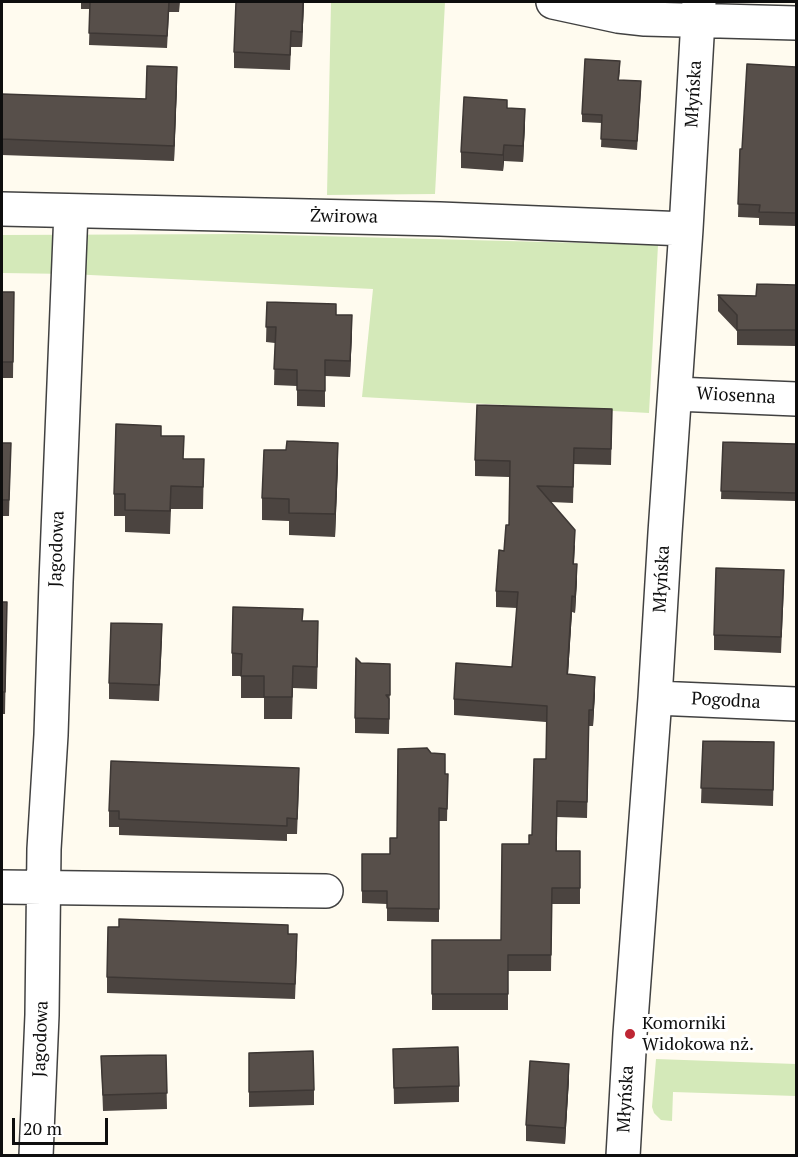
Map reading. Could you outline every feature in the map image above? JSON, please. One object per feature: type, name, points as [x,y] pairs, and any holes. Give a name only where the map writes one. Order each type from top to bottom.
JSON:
[{"type":"street","points":[[553,2],[645,20],[699,11],[796,23]]},
{"type":"street","name":"Młyńska","points":[[623,1155],[699,11]]},
{"type":"street","name":"Żwirowa","points":[[2,209],[440,219],[686,229]]},
{"type":"street","name":"Jagodowa","points":[[36,1155],[42,1015],[44,849],[51,735],[71,211]]},
{"type":"street","name":"Wiosenna","points":[[675,394],[796,399]]},
{"type":"street","name":"Pogodna","points":[[655,698],[796,704]]},
{"type":"street","points":[[2,887],[326,891]]},
{"type":"green space","points":[[331,2],[445,2],[435,194],[327,195]]},
{"type":"green space","points":[[243,234],[658,245],[649,413],[362,397],[373,289],[70,274],[2,273],[2,235]]},
{"type":"green space","points":[[656,1059],[796,1064],[796,1096],[673,1092],[672,1121],[661,1120],[652,1107]]},
{"type":"building","points":[[90,2],[169,2],[167,36],[89,33]]},
{"type":"building","points":[[236,2],[303,2],[302,32],[291,31],[290,55],[234,52]]},
{"type":"building","points":[[585,59],[620,61],[618,80],[641,81],[637,141],[601,139],[602,115],[582,114]]},
{"type":"building","points":[[747,64],[796,67],[796,213],[759,212],[760,205],[738,204]]},
{"type":"building","points":[[147,66],[177,67],[174,146],[2,139],[2,94],[146,99]]},
{"type":"building","points":[[464,97],[507,100],[507,108],[525,109],[523,146],[504,145],[503,155],[461,152]]},
{"type":"building","points":[[757,284],[796,285],[796,330],[737,330],[737,315],[718,295],[756,296]]},
{"type":"building","points":[[2,292],[14,292],[13,362],[2,362]]},
{"type":"building","points":[[267,302],[336,304],[336,315],[352,315],[350,361],[325,360],[325,391],[297,390],[297,370],[274,369],[276,327],[266,327]]},
{"type":"building","points":[[477,405],[612,409],[611,449],[574,448],[573,487],[537,486],[575,530],[573,564],[577,564],[575,597],[572,596],[567,674],[595,677],[593,710],[589,710],[587,802],[557,801],[556,851],[580,851],[580,888],[552,888],[551,955],[508,955],[508,994],[432,994],[432,940],[501,940],[502,844],[529,844],[529,835],[532,835],[534,759],[546,759],[547,706],[454,699],[456,663],[512,667],[518,592],[496,591],[499,550],[504,551],[506,525],[509,525],[510,461],[475,460]]},
{"type":"building","points":[[116,424],[161,426],[161,436],[184,436],[183,459],[204,459],[203,487],[171,486],[170,511],[125,510],[125,494],[114,494]]},
{"type":"building","points":[[287,441],[338,443],[335,514],[289,513],[289,499],[262,498],[264,450],[286,450]]},
{"type":"building","points":[[723,442],[796,444],[796,493],[721,491]]},
{"type":"building","points":[[2,443],[11,443],[9,500],[2,500]]},
{"type":"building","points":[[716,568],[784,570],[781,637],[714,635]]},
{"type":"building","points":[[2,602],[7,602],[5,692],[2,692]]},
{"type":"building","points":[[233,607],[303,609],[302,621],[318,621],[317,667],[293,666],[292,697],[264,697],[264,676],[241,676],[242,654],[232,653]]},
{"type":"building","points":[[111,623],[162,624],[159,685],[109,683]]},
{"type":"building","points":[[356,658],[361,663],[390,664],[390,695],[386,695],[389,699],[389,719],[355,718]]},
{"type":"building","points":[[703,741],[774,742],[773,790],[701,788]]},
{"type":"building","points":[[427,748],[431,753],[445,754],[445,774],[448,774],[447,809],[439,808],[439,909],[387,908],[387,891],[362,891],[362,854],[390,854],[390,838],[397,838],[398,749]]},
{"type":"building","points":[[111,761],[299,768],[297,819],[287,818],[287,826],[119,819],[119,811],[109,811]]},
{"type":"building","points":[[119,919],[288,925],[288,934],[297,934],[295,984],[107,977],[108,927],[119,927]]},
{"type":"building","points":[[458,1047],[459,1086],[394,1088],[393,1049]]},
{"type":"building","points":[[313,1051],[314,1090],[249,1092],[249,1053]]},
{"type":"building","points":[[166,1055],[167,1093],[103,1095],[101,1056]]},
{"type":"building","points":[[530,1061],[569,1064],[565,1128],[526,1125]]},
{"type":"place","name":"Komorniki Widokowa nż.","points":[[630,1034]]}]
